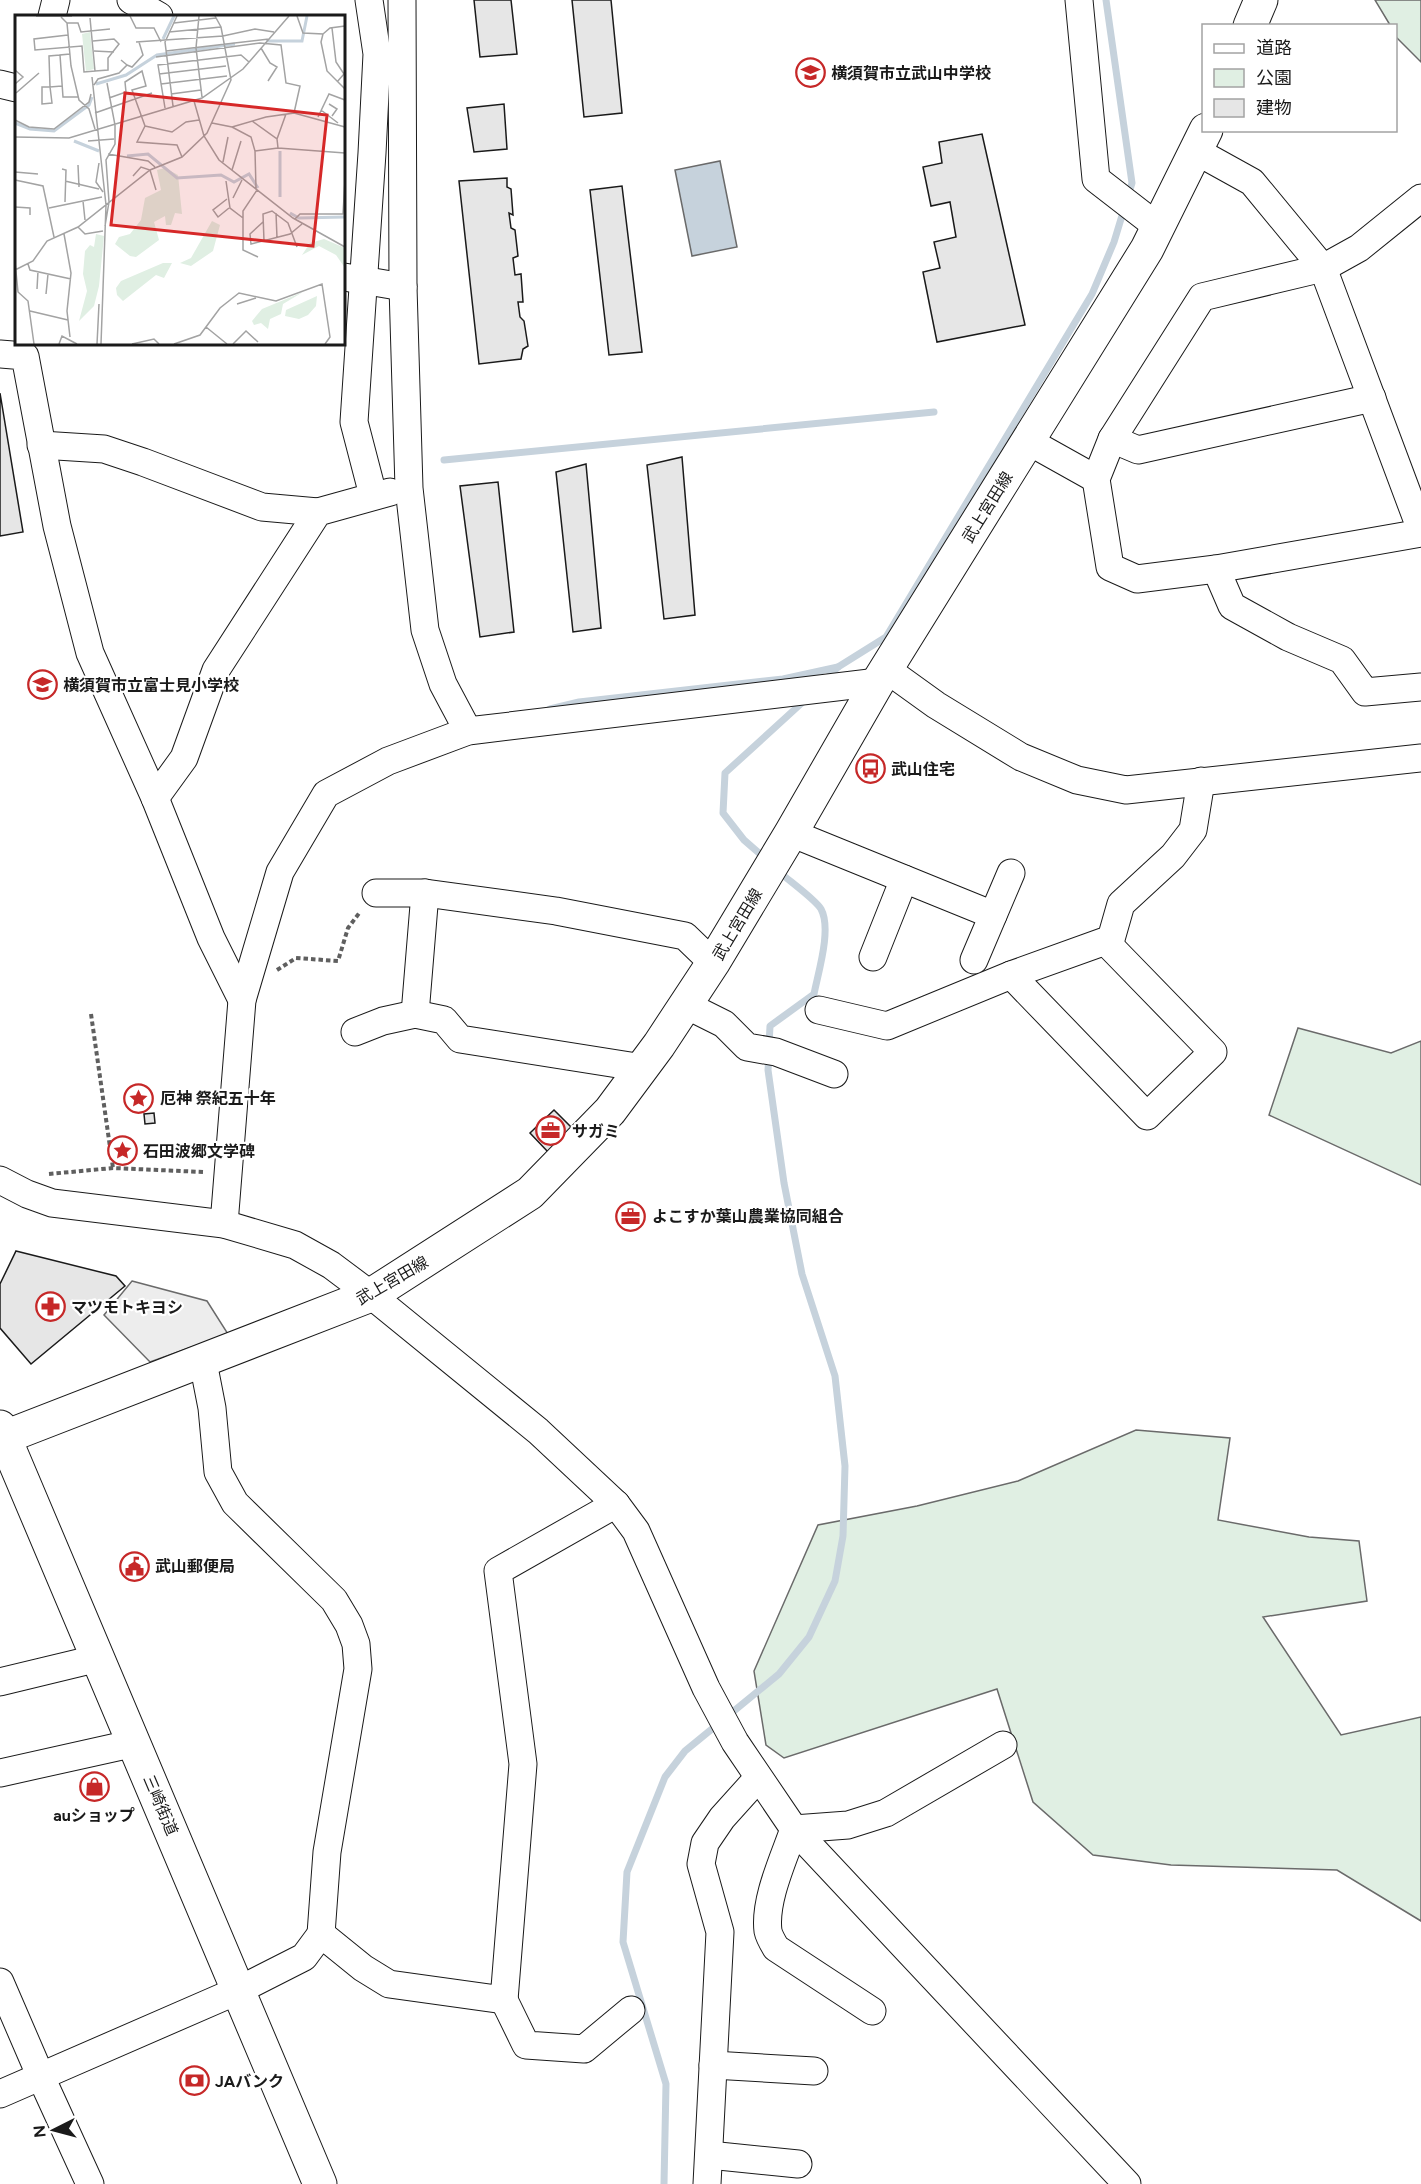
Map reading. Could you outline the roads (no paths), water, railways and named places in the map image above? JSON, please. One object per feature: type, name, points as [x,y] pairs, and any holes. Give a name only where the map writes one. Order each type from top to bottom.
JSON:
[{"type":"main road","points":[[1251,24],[1261,0]]},
{"type":"main road","name":"武上宮田線","points":[[3,1432],[203,1362],[371,1295],[530,1193],[610,1111],[687,1005],[713,963],[882,676],[1147,249],[1201,141]]},
{"type":"main road","name":"三崎街道","points":[[3,1432],[320,2184]]},
{"type":"street","points":[[52,15],[56,0]]},
{"type":"street","points":[[131,0],[157,15]]},
{"type":"street","points":[[369,0],[377,54],[354,279],[354,422],[374,495]]},
{"type":"street","points":[[402,0],[403,287],[409,488],[424,630],[443,684],[468,731]]},
{"type":"street","points":[[1079,0],[1096,179],[1158,227]]},
{"type":"street","points":[[377,54],[403,55]]},
{"type":"street","points":[[0,84],[15,88]]},
{"type":"street","points":[[1201,141],[1252,182],[1323,268],[1421,532],[1216,569],[1137,579],[1110,567],[1096,479],[1112,439],[1202,297],[1323,268],[1359,248],[1421,198]]},
{"type":"street","points":[[354,279],[403,287]]},
{"type":"street","points":[[17,351],[41,445],[57,526],[90,653],[155,798],[211,939],[243,994]]},
{"type":"street","points":[[1112,439],[1138,450],[1372,398]]},
{"type":"street","points":[[1028,441],[1096,479]]},
{"type":"street","points":[[41,445],[104,449],[262,507],[318,512],[374,495],[409,488]]},
{"type":"street","points":[[155,798],[184,758],[216,670],[318,512]]},
{"type":"street","points":[[1216,569],[1232,606],[1288,637],[1342,660],[1365,692],[1421,687]]},
{"type":"street","points":[[224,1224],[243,994],[280,872],[326,794],[388,761],[468,731],[882,676],[936,705],[1021,758],[1077,780],[1126,790],[1421,758]]},
{"type":"street","points":[[819,1010],[887,1026],[1011,975],[1106,942],[1111,939],[1121,904],[1173,856],[1193,830],[1201,781]]},
{"type":"street","points":[[778,855],[904,879],[993,915]]},
{"type":"street","points":[[974,960],[1011,873]]},
{"type":"street","points":[[873,957],[904,879]]},
{"type":"street","points":[[415,1014],[425,893]]},
{"type":"street","points":[[376,894],[425,893],[556,911],[685,936],[713,963]]},
{"type":"street","points":[[1011,975],[1147,1116],[1213,1052],[1106,942]]},
{"type":"street","points":[[687,1005],[724,1024],[747,1047],[776,1052],[834,1074]]},
{"type":"street","points":[[355,1032],[383,1021],[415,1014],[444,1020],[460,1039],[643,1068]]},
{"type":"street","points":[[0,1180],[27,1194],[52,1203],[224,1224],[295,1245],[331,1265],[371,1295],[538,1431],[616,1504],[636,1531],[706,1688],[735,1742],[794,1829],[1127,2184]]},
{"type":"street","points":[[0,2094],[239,1990],[304,1957],[321,1934],[327,1852],[358,1669],[356,1644],[349,1625],[334,1600],[235,1503],[218,1472],[212,1408],[203,1362]]},
{"type":"street","points":[[616,1504],[498,1571],[523,1764],[504,2000],[526,2045],[584,2049],[631,2010]]},
{"type":"street","points":[[0,1682],[99,1658]]},
{"type":"street","points":[[0,1773],[135,1743]]},
{"type":"street","points":[[794,1829],[848,1825],[886,1813],[1003,1745]]},
{"type":"street","points":[[707,2184],[720,1932],[701,1864],[705,1843],[722,1818],[758,1778]]},
{"type":"street","points":[[794,1829],[778,1873],[769,1908],[768,1932],[776,1948],[872,2011]]},
{"type":"street","points":[[321,1934],[363,1968],[389,1984],[504,2000]]},
{"type":"street","points":[[0,1982],[90,2184]]},
{"type":"street","points":[[713,2066],[814,2071]]},
{"type":"street","points":[[709,2155],[798,2164]]},
{"type":"waterway","points":[[1106,0],[1132,183],[1128,196]]},
{"type":"waterway","points":[[825,680],[838,667],[886,637],[1092,294],[1114,242],[1124,209]]},
{"type":"waterway","points":[[444,460],[934,412]]},
{"type":"waterway","points":[[550,709],[579,702],[783,679],[838,667]]},
{"type":"waterway","points":[[766,859],[744,840],[723,813],[725,773],[805,700]]},
{"type":"waterway","points":[[769,1045],[770,1026],[814,994],[825,939],[821,909],[778,871]]},
{"type":"waterway","points":[[729,1715],[779,1674],[809,1637],[835,1581],[843,1536],[845,1466],[835,1376],[802,1274],[784,1183],[768,1070],[769,1056]]},
{"type":"waterway","points":[[664,2184],[666,2084],[623,1942],[627,1872],[665,1777],[685,1751],[718,1724]]},
{"type":"place","name":"横須賀市立武山中学校","points":[[810,73]]},
{"type":"place","name":"横須賀市立富士見小学校","points":[[42,685]]},
{"type":"place","name":"武山住宅","points":[[870,769]]},
{"type":"place","name":"厄神 祭紀五十年","points":[[139,1098]]},
{"type":"place","name":"サガミ","points":[[551,1131]]},
{"type":"place","name":"石田波郷文学碑","points":[[122,1151]]},
{"type":"place","name":"よこすか葉山農業協同組合","points":[[631,1216]]},
{"type":"place","name":"マツモトキヨシ","points":[[50,1307]]},
{"type":"place","name":"武山郵便局","points":[[134,1566]]},
{"type":"place","name":"auショップ","points":[[94,1787]]},
{"type":"place","name":"JAバンク","points":[[194,2081]]}]
